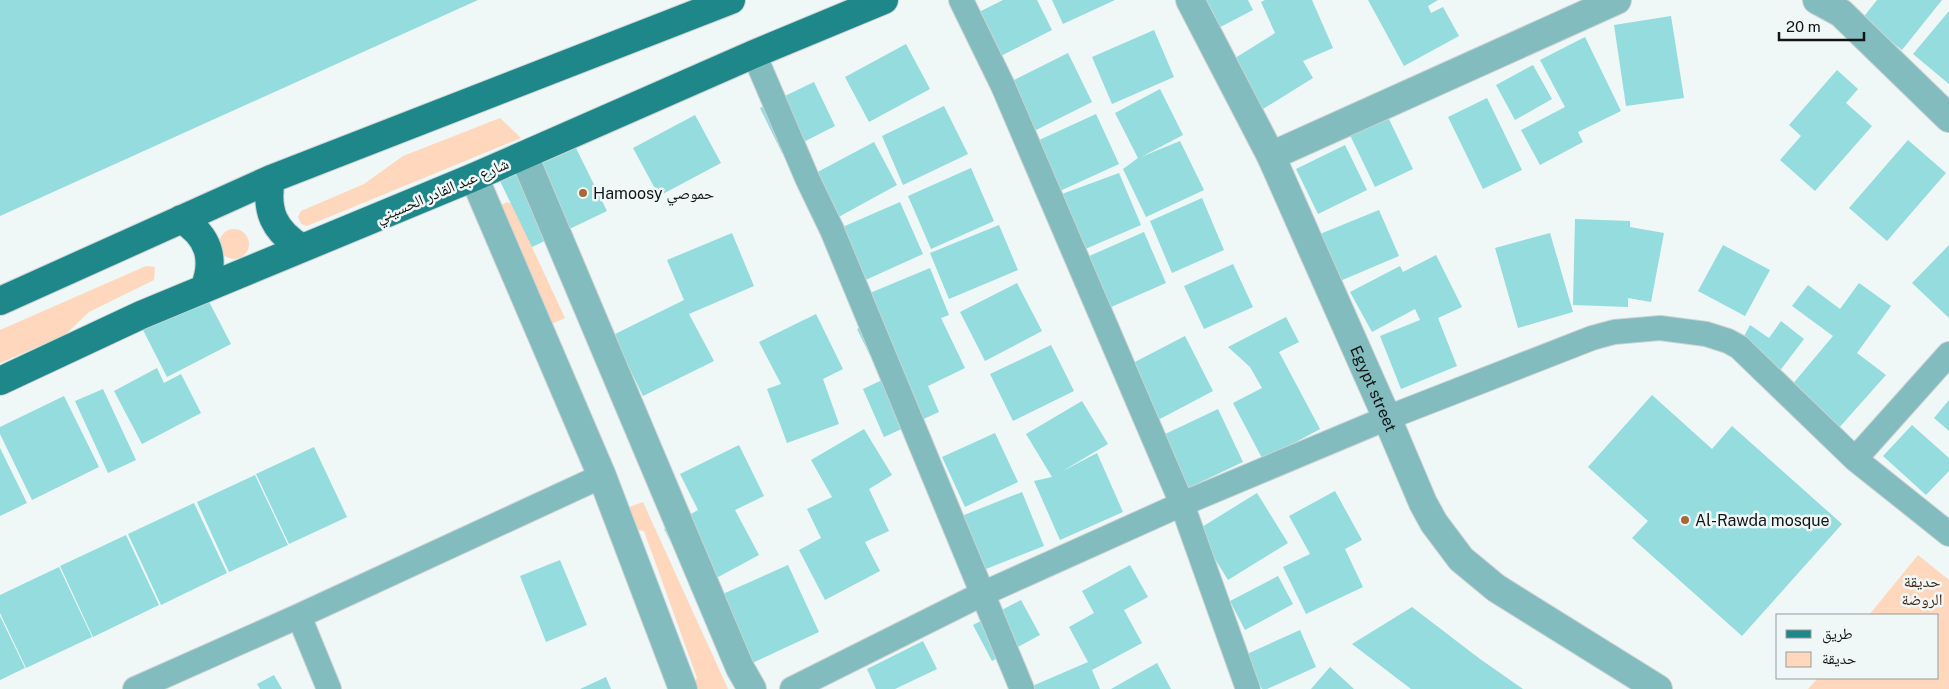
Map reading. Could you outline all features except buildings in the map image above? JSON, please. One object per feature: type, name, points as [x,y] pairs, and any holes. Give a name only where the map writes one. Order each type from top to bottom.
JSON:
[{"type":"main road","points":[[0,301],[270,179],[731,0]]},
{"type":"main road","name":"شارع عبد القادر الحسيني","points":[[0,382],[141,315],[524,156],[754,54],[884,0]]},
{"type":"main road","points":[[270,179],[268,193],[273,219],[280,231],[290,241],[302,248]]},
{"type":"main road","points":[[181,218],[199,233],[209,254],[209,278],[204,289]]},
{"type":"street","points":[[961,0],[1003,86],[1182,504],[1248,689]]},
{"type":"street","name":"Egypt street","points":[[1190,0],[1271,156],[1423,504],[1434,523],[1461,559],[1496,588],[1658,689]]},
{"type":"street","points":[[1271,156],[1617,0]]},
{"type":"street","points":[[1817,0],[1841,13],[1949,118]]},
{"type":"street","points":[[754,54],[807,178],[832,230],[1022,689]]},
{"type":"street","points":[[524,156],[740,668],[752,689]]},
{"type":"street","points":[[474,177],[602,476],[683,689]]},
{"type":"street","points":[[792,689],[982,594],[1182,504],[1387,418],[1592,338],[1637,329],[1660,328],[1706,334],[1728,341],[1739,347],[1855,459],[1949,534]]},
{"type":"street","points":[[1855,459],[1949,354]]},
{"type":"street","points":[[135,689],[299,616],[602,476]]},
{"type":"street","points":[[299,616],[329,689]]},
{"type":"green space","points":[[500,118],[521,138],[307,226],[301,224],[298,217],[301,211],[364,184],[403,156]]},
{"type":"green space","points":[[507,202],[516,205],[522,213],[532,247],[565,318],[545,327],[500,206]]},
{"type":"green space","points":[[234,229],[245,233],[249,244],[245,255],[234,259],[223,255],[219,244],[223,233]]},
{"type":"green space","points":[[146,266],[155,267],[154,280],[89,312],[65,335],[0,363],[0,330]]},
{"type":"green space","points":[[643,502],[728,689],[688,689],[697,678],[644,531],[629,529],[621,510]]},
{"type":"green space","name":"حديقة الروضة","points":[[1918,555],[1949,580],[1949,689],[1808,689],[1817,679],[1939,679],[1939,614],[1870,614]]},
{"type":"place","name":"Hamoosy حموصي","points":[[583,193]]},
{"type":"place","name":"Al-Rawda mosque","points":[[1685,520]]}]
